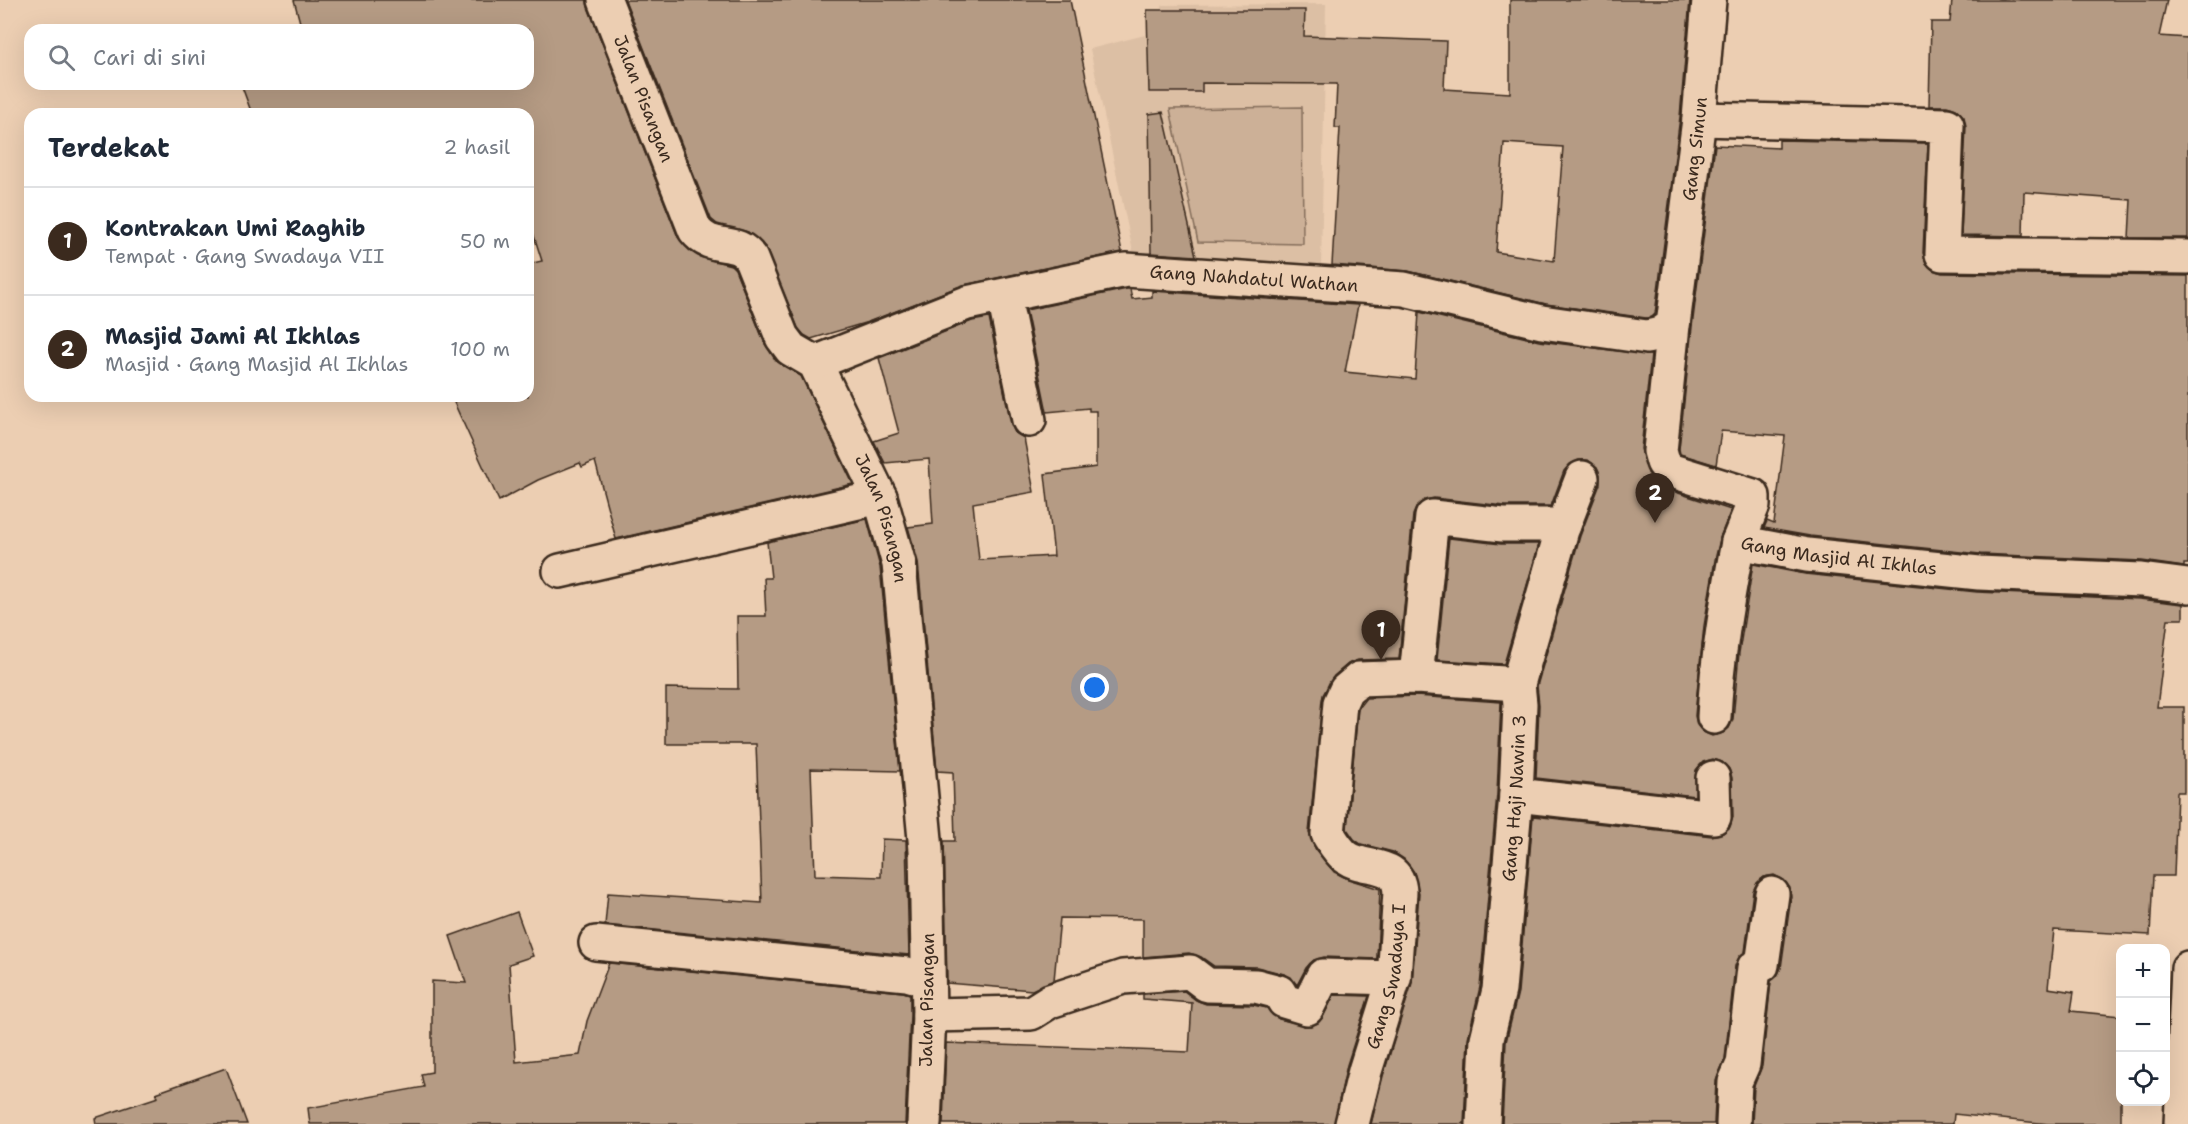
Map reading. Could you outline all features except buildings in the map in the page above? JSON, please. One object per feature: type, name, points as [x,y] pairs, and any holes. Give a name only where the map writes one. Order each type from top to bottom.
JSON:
[{"type":"street","name":"Jalan Pisangan","points":[[605,0],[695,230],[702,239],[735,246],[746,251],[752,259],[782,336],[791,349],[815,363],[880,497],[899,564],[926,850],[929,1016],[924,1124]]},
{"type":"street","name":"Gang Simun","points":[[1675,311],[1699,119],[1709,0]]},
{"type":"street","points":[[1699,119],[1947,125],[1942,254],[2188,257]]},
{"type":"street","name":"Gang Nahdatul Wathan","points":[[815,363],[967,303],[1126,270],[1404,290],[1542,322],[1647,336],[1660,334],[1675,311]]},
{"type":"street","points":[[1004,297],[1029,420]]},
{"type":"street","name":"Gang Masjid Al Ikhlas","points":[[1675,311],[1660,451],[1663,462],[1669,470],[1753,496],[1753,505],[1738,542],[1807,555],[1979,573],[2141,580],[2188,586]]},
{"type":"street","name":"Gang Haji Nawin 3","points":[[1483,1124],[1487,1039],[1499,990],[1516,795],[1520,704],[1518,684],[1564,525],[1582,478]]},
{"type":"street","points":[[560,571],[880,497]]},
{"type":"street","points":[[1518,684],[1416,677],[1432,517],[1503,525],[1564,525]]},
{"type":"street","points":[[1714,717],[1716,677],[1725,609],[1738,542]]},
{"type":"street","name":"Gang Swadaya I","points":[[1352,1124],[1365,1071],[1394,978],[1399,881],[1394,874],[1376,866],[1347,858],[1328,834],[1338,709],[1346,690],[1359,679],[1416,677]]},
{"type":"street","points":[[1516,795],[1714,817],[1713,778]]},
{"type":"street","points":[[1733,1124],[1735,1082],[1743,1064],[1754,968],[1762,965],[1772,894]]},
{"type":"street","points":[[596,943],[908,974],[927,980]]},
{"type":"street","points":[[2181,1124],[2188,968]]},
{"type":"street","points":[[929,1016],[1031,1013],[1050,1001],[1123,977],[1190,972],[1207,985],[1256,986],[1280,992],[1284,1001],[1306,1008],[1323,975],[1394,978]]},
{"type":"shaded area","points":[[1326,4],[1321,270],[1136,266],[1090,49],[1149,34],[1163,5]]},
{"type":"shaded area","points":[[1302,107],[1303,244],[1198,242],[1170,109]]},
{"type":"place","name":"Masjid Jami Al Ikhlas","points":[[1655,523]]},
{"type":"place","name":"Kontrakan Umi Raghib","points":[[1381,660]]}]
